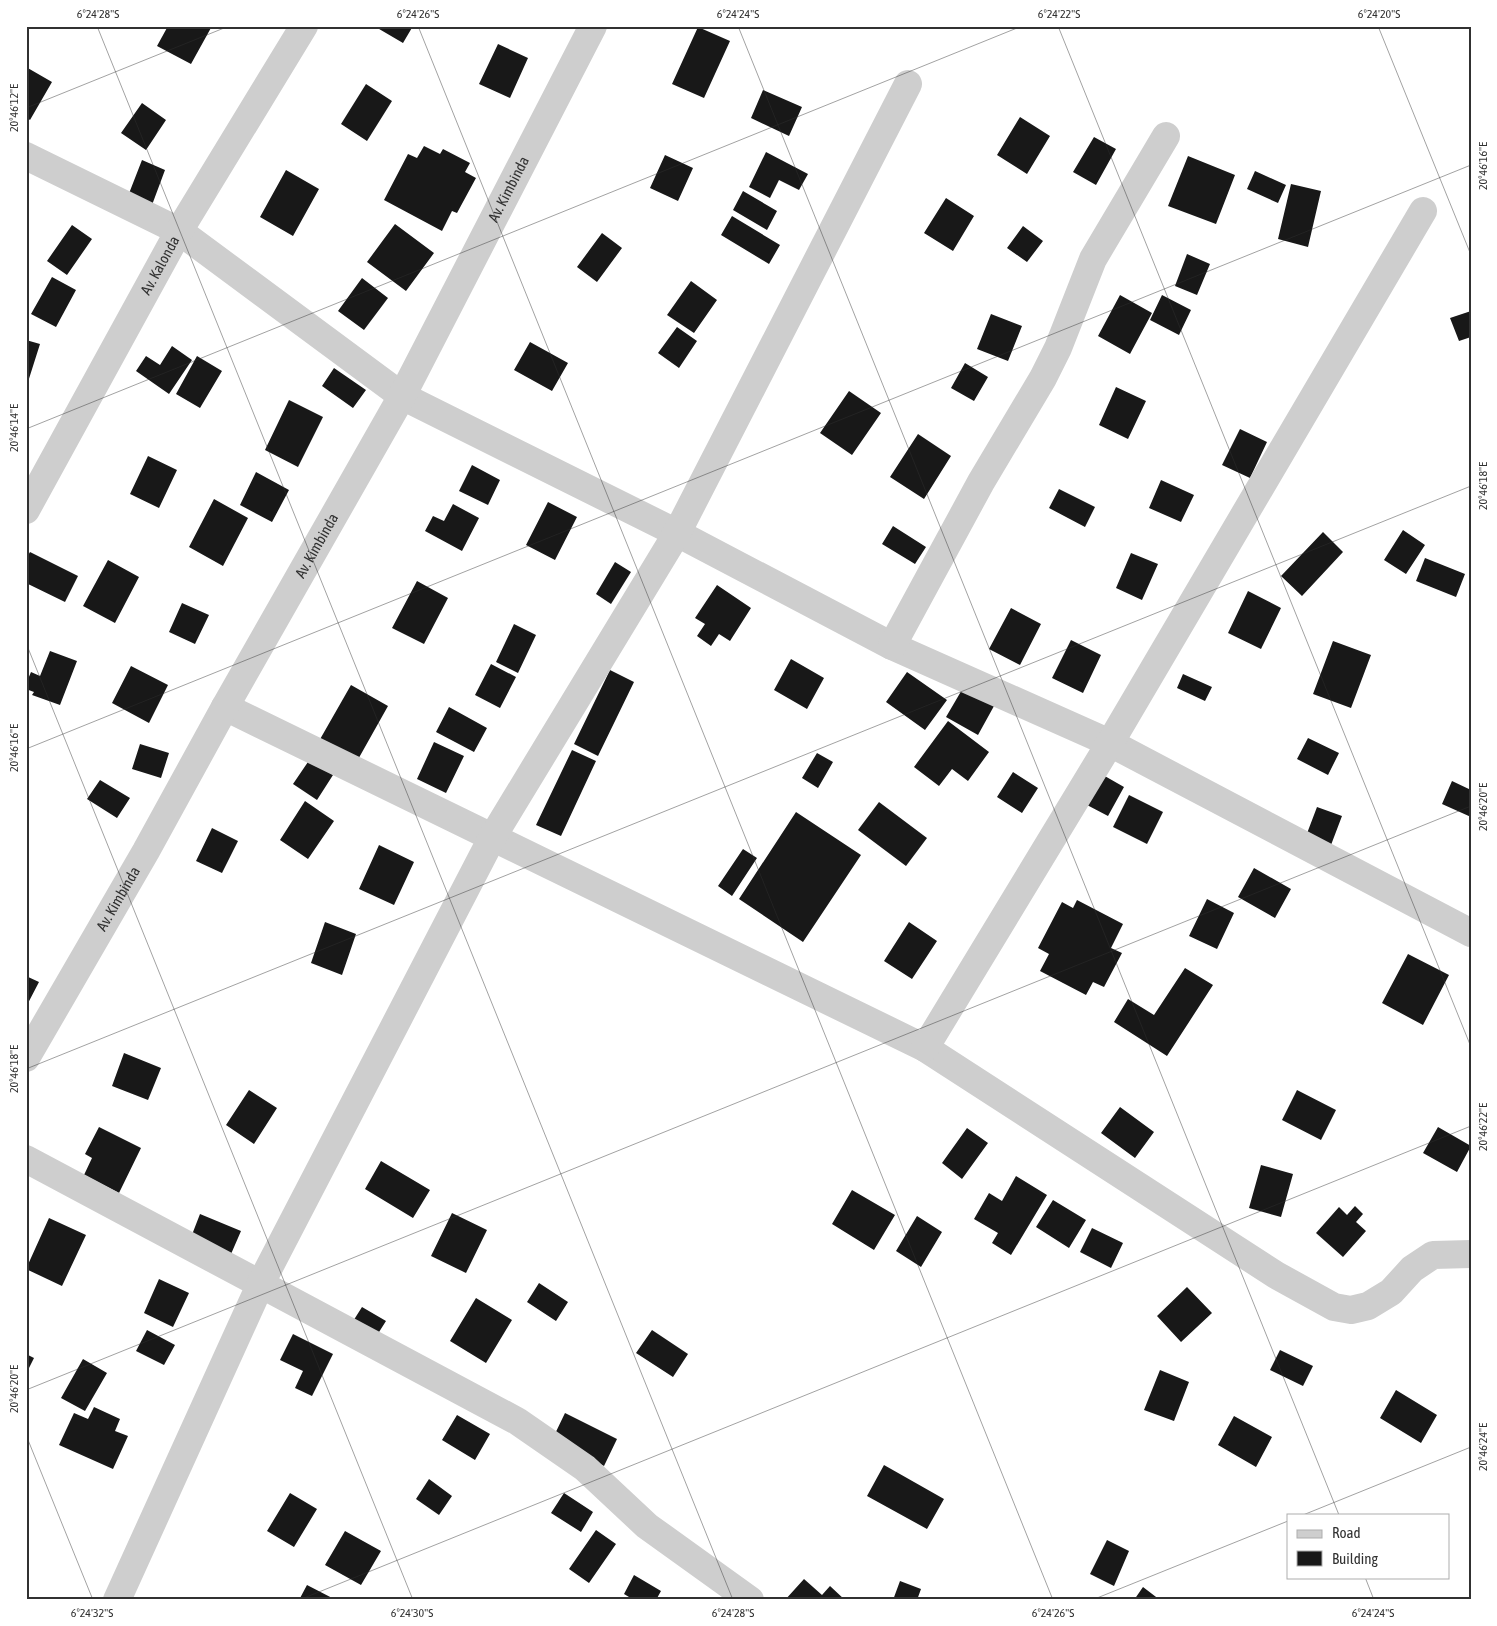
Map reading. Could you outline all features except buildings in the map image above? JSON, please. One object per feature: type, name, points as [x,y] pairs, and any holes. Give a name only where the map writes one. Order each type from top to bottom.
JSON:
[{"type":"street","name":"Av. Kalonda","points":[[26,510],[179,231],[304,26]]},
{"type":"street","name":"Av. Kimbinda","points":[[26,1058],[146,851],[225,707],[402,396],[593,26]]},
{"type":"street","points":[[117,1600],[260,1283],[492,838],[677,533],[908,84]]},
{"type":"street","points":[[892,646],[980,482],[1043,378],[1058,348],[1093,259],[1166,136]]},
{"type":"street","points":[[26,156],[179,231],[402,396],[677,533],[892,646],[1110,742],[1471,933]]},
{"type":"street","points":[[925,1048],[1110,742],[1423,211]]},
{"type":"street","points":[[225,707],[925,1048],[1276,1275],[1334,1307],[1351,1310],[1368,1306],[1391,1292],[1412,1268],[1433,1255],[1471,1254]]},
{"type":"street","points":[[26,1159],[517,1421],[585,1468],[647,1526],[750,1600]]}]
